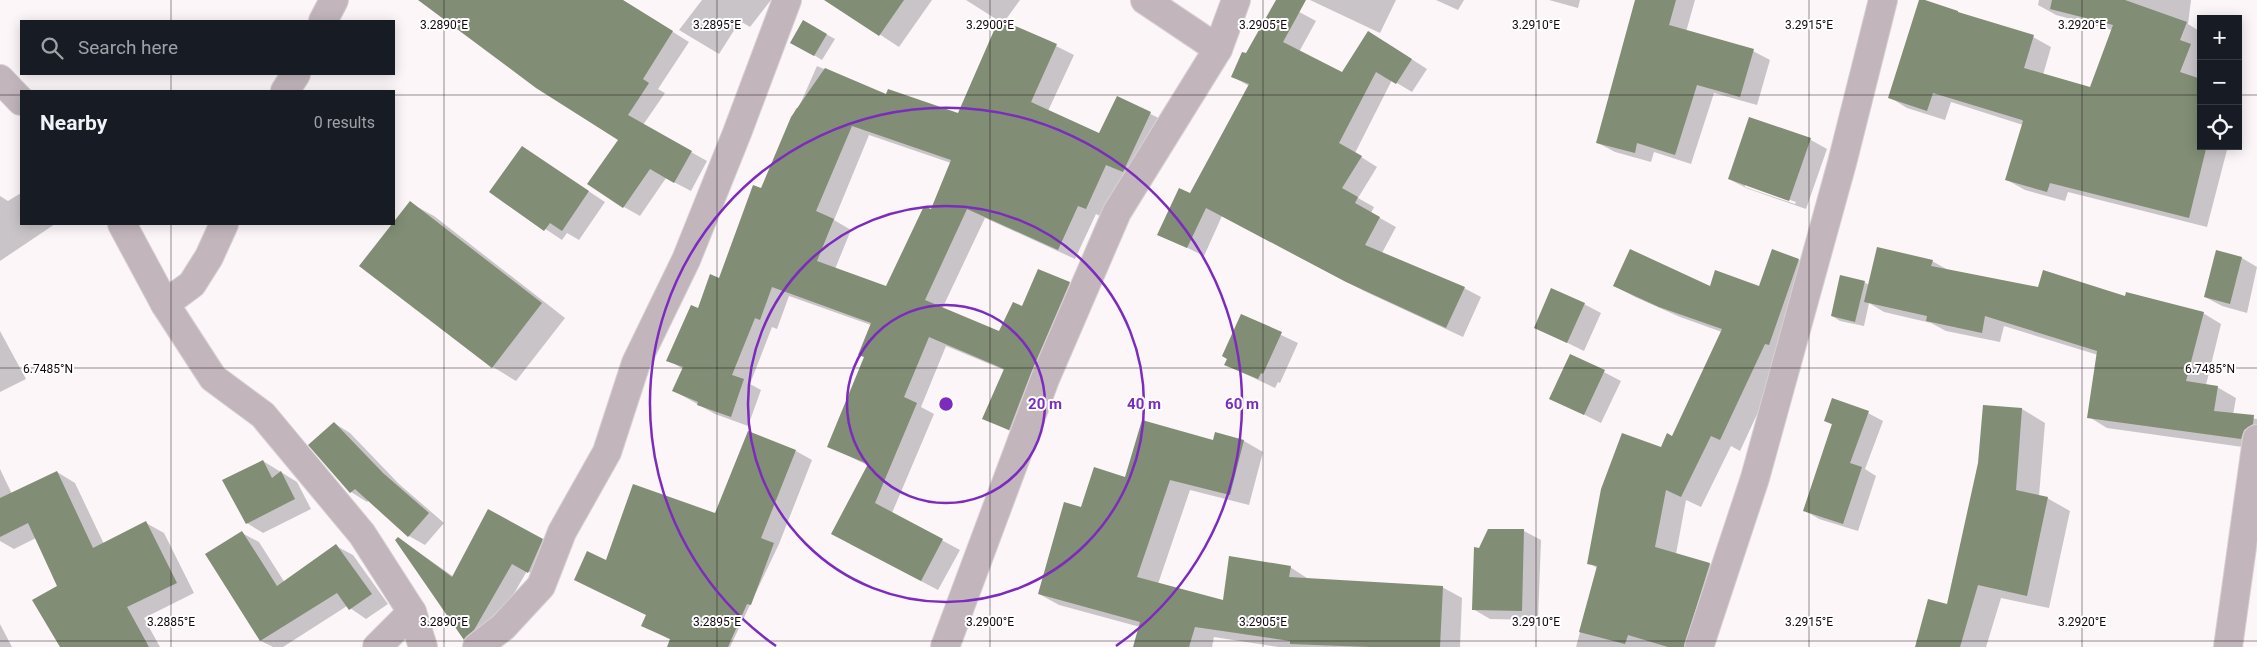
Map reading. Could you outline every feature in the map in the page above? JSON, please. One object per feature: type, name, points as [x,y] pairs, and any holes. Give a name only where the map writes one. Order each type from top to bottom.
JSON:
[{"type":"street","points":[[324,20],[334,0]]},
{"type":"street","points":[[477,647],[503,627],[540,586],[562,532],[607,452],[636,363],[686,260],[737,133],[786,0]]},
{"type":"street","points":[[1145,0],[1218,49]]},
{"type":"street","points":[[945,647],[1045,379],[1117,212],[1218,49],[1236,0]]},
{"type":"street","points":[[1699,647],[1755,478],[1842,163],[1883,0]]},
{"type":"street","points":[[287,90],[295,75]]},
{"type":"street","points":[[0,79],[6,83],[20,100]]},
{"type":"street","points":[[123,225],[165,304],[213,378],[263,415],[362,534],[412,612],[422,647]]},
{"type":"street","points":[[165,304],[192,284],[209,258],[224,225]]},
{"type":"street","points":[[2228,647],[2257,439]]},
{"type":"street","points":[[377,647],[412,612]]},
{"type":"building","points":[[418,0],[623,0],[673,31],[643,79],[649,83],[628,115],[692,151],[674,183],[650,169],[623,208],[587,184],[618,140],[536,88]]},
{"type":"building","points":[[824,0],[904,0],[879,36]]},
{"type":"building","points":[[1276,0],[1306,0],[1283,42],[1342,72],[1368,31],[1412,59],[1396,84],[1376,72],[1339,143],[1362,156],[1342,188],[1358,197],[1355,203],[1380,217],[1365,245],[1465,287],[1446,328],[1346,282],[1206,208],[1187,248],[1157,235],[1179,188],[1190,193],[1249,84],[1231,77],[1242,52],[1246,53]]},
{"type":"building","points":[[1635,0],[1676,0],[1669,25],[1754,49],[1740,97],[1697,85],[1675,155],[1637,143],[1635,153],[1596,143]]},
{"type":"building","points":[[1919,0],[1925,0],[2034,35],[2024,68],[2090,87],[2113,25],[2050,9],[2052,0],[2125,0],[2187,22],[2180,40],[2191,44],[2180,72],[2197,78],[2197,150],[2206,150],[2189,218],[2050,183],[2047,192],[2005,180],[2022,120],[1933,93],[1927,111],[1888,98]]},
{"type":"building","points":[[999,19],[1057,44],[1031,102],[1099,133],[1117,96],[1151,112],[1123,172],[1106,165],[1086,209],[1078,206],[1058,250],[967,209],[925,300],[999,331],[1013,302],[1022,306],[1038,269],[1070,282],[1009,430],[982,419],[1004,369],[929,337],[904,397],[917,403],[875,503],[943,539],[921,581],[831,534],[868,464],[827,447],[864,357],[858,355],[871,323],[772,287],[760,320],[755,318],[732,375],[744,379],[731,417],[697,405],[698,402],[672,391],[683,367],[666,361],[691,305],[698,308],[710,274],[719,278],[753,185],[761,188],[791,117],[825,68],[886,94],[888,89],[958,113]],"holes":[[[852,126],[951,160],[931,209],[924,206],[886,286],[817,261],[834,219],[816,211]]]},
{"type":"building","points":[[803,20],[827,34],[814,56],[790,43]]},
{"type":"building","points":[[1749,117],[1811,138],[1789,201],[1728,179]]},
{"type":"building","points":[[522,146],[589,191],[562,231],[550,223],[544,231],[489,192]]},
{"type":"building","points":[[410,201],[542,303],[492,368],[359,266],[391,225],[395,225],[395,220]]},
{"type":"building","points":[[1877,247],[1933,260],[1931,266],[2038,287],[2043,270],[2125,296],[2126,292],[2204,312],[2186,381],[2218,386],[2214,411],[2254,415],[2253,424],[2244,430],[2241,439],[2087,418],[2097,351],[1985,316],[1982,333],[1926,321],[1927,316],[1864,302]]},
{"type":"building","points":[[1630,249],[1710,286],[1715,270],[1759,286],[1772,249],[1799,259],[1769,345],[1765,344],[1720,440],[1711,436],[1681,497],[1666,490],[1655,547],[1710,563],[1684,647],[1668,647],[1628,635],[1625,644],[1579,632],[1597,566],[1587,564],[1601,489],[1622,433],[1661,447],[1667,433],[1672,436],[1722,329],[1659,307],[1613,286]]},
{"type":"building","points":[[2216,250],[2242,257],[2230,304],[2204,297]]},
{"type":"building","points":[[1840,275],[1865,281],[1855,322],[1831,316]]},
{"type":"building","points":[[1551,288],[1585,303],[1567,343],[1534,328]]},
{"type":"building","points":[[1241,314],[1282,332],[1263,374],[1261,373],[1258,379],[1224,365],[1227,359],[1222,356]]},
{"type":"building","points":[[1570,354],[1605,370],[1584,415],[1549,399]]},
{"type":"building","points":[[1832,398],[1869,411],[1850,463],[1862,467],[1843,524],[1803,511],[1832,424],[1824,421]]},
{"type":"building","points":[[1983,405],[2022,408],[2016,490],[2048,497],[2027,596],[1978,585],[1960,647],[1915,647],[1928,599],[1947,604],[1978,463]]},
{"type":"building","points":[[1142,420],[1213,440],[1215,432],[1244,440],[1230,495],[1170,480],[1137,577],[1223,600],[1229,556],[1291,566],[1289,577],[1443,586],[1440,647],[1290,644],[1290,641],[1195,627],[1189,647],[1133,647],[1140,622],[1038,594],[1064,502],[1081,507],[1094,467],[1125,477]]},
{"type":"building","points":[[334,422],[383,473],[429,513],[408,537],[355,489],[350,493],[308,445]]},
{"type":"building","points":[[748,431],[796,450],[761,538],[774,543],[751,605],[747,604],[728,647],[667,647],[670,639],[641,626],[646,615],[574,580],[587,551],[606,560],[633,484],[715,513]]},
{"type":"building","points":[[263,460],[272,478],[281,471],[295,499],[246,524],[222,480]]},
{"type":"building","points":[[57,471],[93,548],[146,521],[177,583],[127,607],[149,647],[60,647],[32,600],[57,586],[28,523],[0,537],[0,498]]},
{"type":"building","points":[[488,509],[543,539],[528,573],[512,564],[474,630],[464,640],[395,540],[398,537],[452,577]]},
{"type":"building","points":[[1488,529],[1524,529],[1522,611],[1472,610],[1474,547],[1479,548]]},
{"type":"building","points":[[242,531],[277,586],[336,544],[372,594],[349,610],[337,593],[260,641],[205,554]]}]
